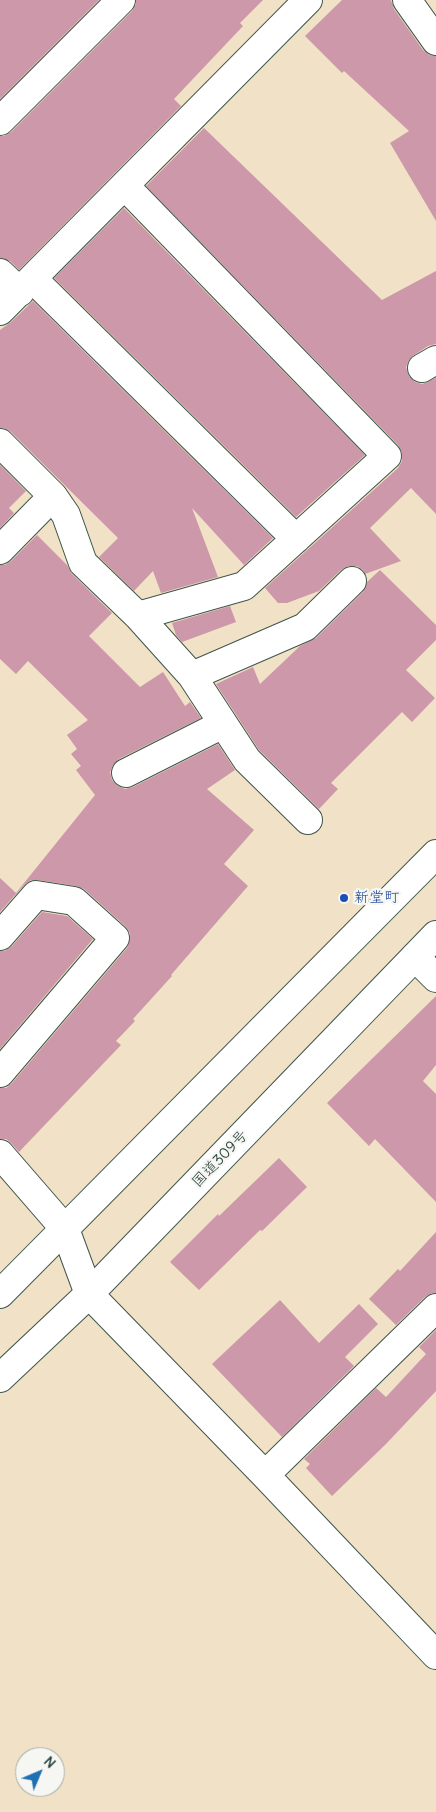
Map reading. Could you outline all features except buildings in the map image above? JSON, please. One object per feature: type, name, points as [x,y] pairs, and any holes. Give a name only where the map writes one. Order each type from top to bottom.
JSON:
[{"type":"main road","points":[[0,121],[121,0]]},
{"type":"main road","points":[[0,311],[27,286],[308,0]]},
{"type":"main road","points":[[407,0],[436,41]]},
{"type":"main road","points":[[125,186],[387,456],[244,586],[138,616]]},
{"type":"main road","points":[[0,273],[27,286],[296,539]]},
{"type":"main road","points":[[0,443],[53,496],[66,515],[83,564],[138,616],[192,676],[247,760],[308,820]]},
{"type":"main road","points":[[0,550],[53,496]]},
{"type":"main road","points":[[192,676],[305,627],[352,581]]},
{"type":"main road","points":[[126,773],[224,724]]},
{"type":"main road","points":[[0,1294],[436,854]]},
{"type":"main road","points":[[0,936],[36,895],[74,901],[115,938],[0,1073]]},
{"type":"main road","name":"国道309号","points":[[0,1378],[89,1294],[436,935]]},
{"type":"main road","points":[[415,957],[436,978]]},
{"type":"main road","points":[[0,1154],[65,1228],[89,1294],[265,1475],[436,1656]]},
{"type":"main road","points":[[265,1475],[436,1308]]},
{"type":"place","name":"新堂町","points":[[344,898]]}]
